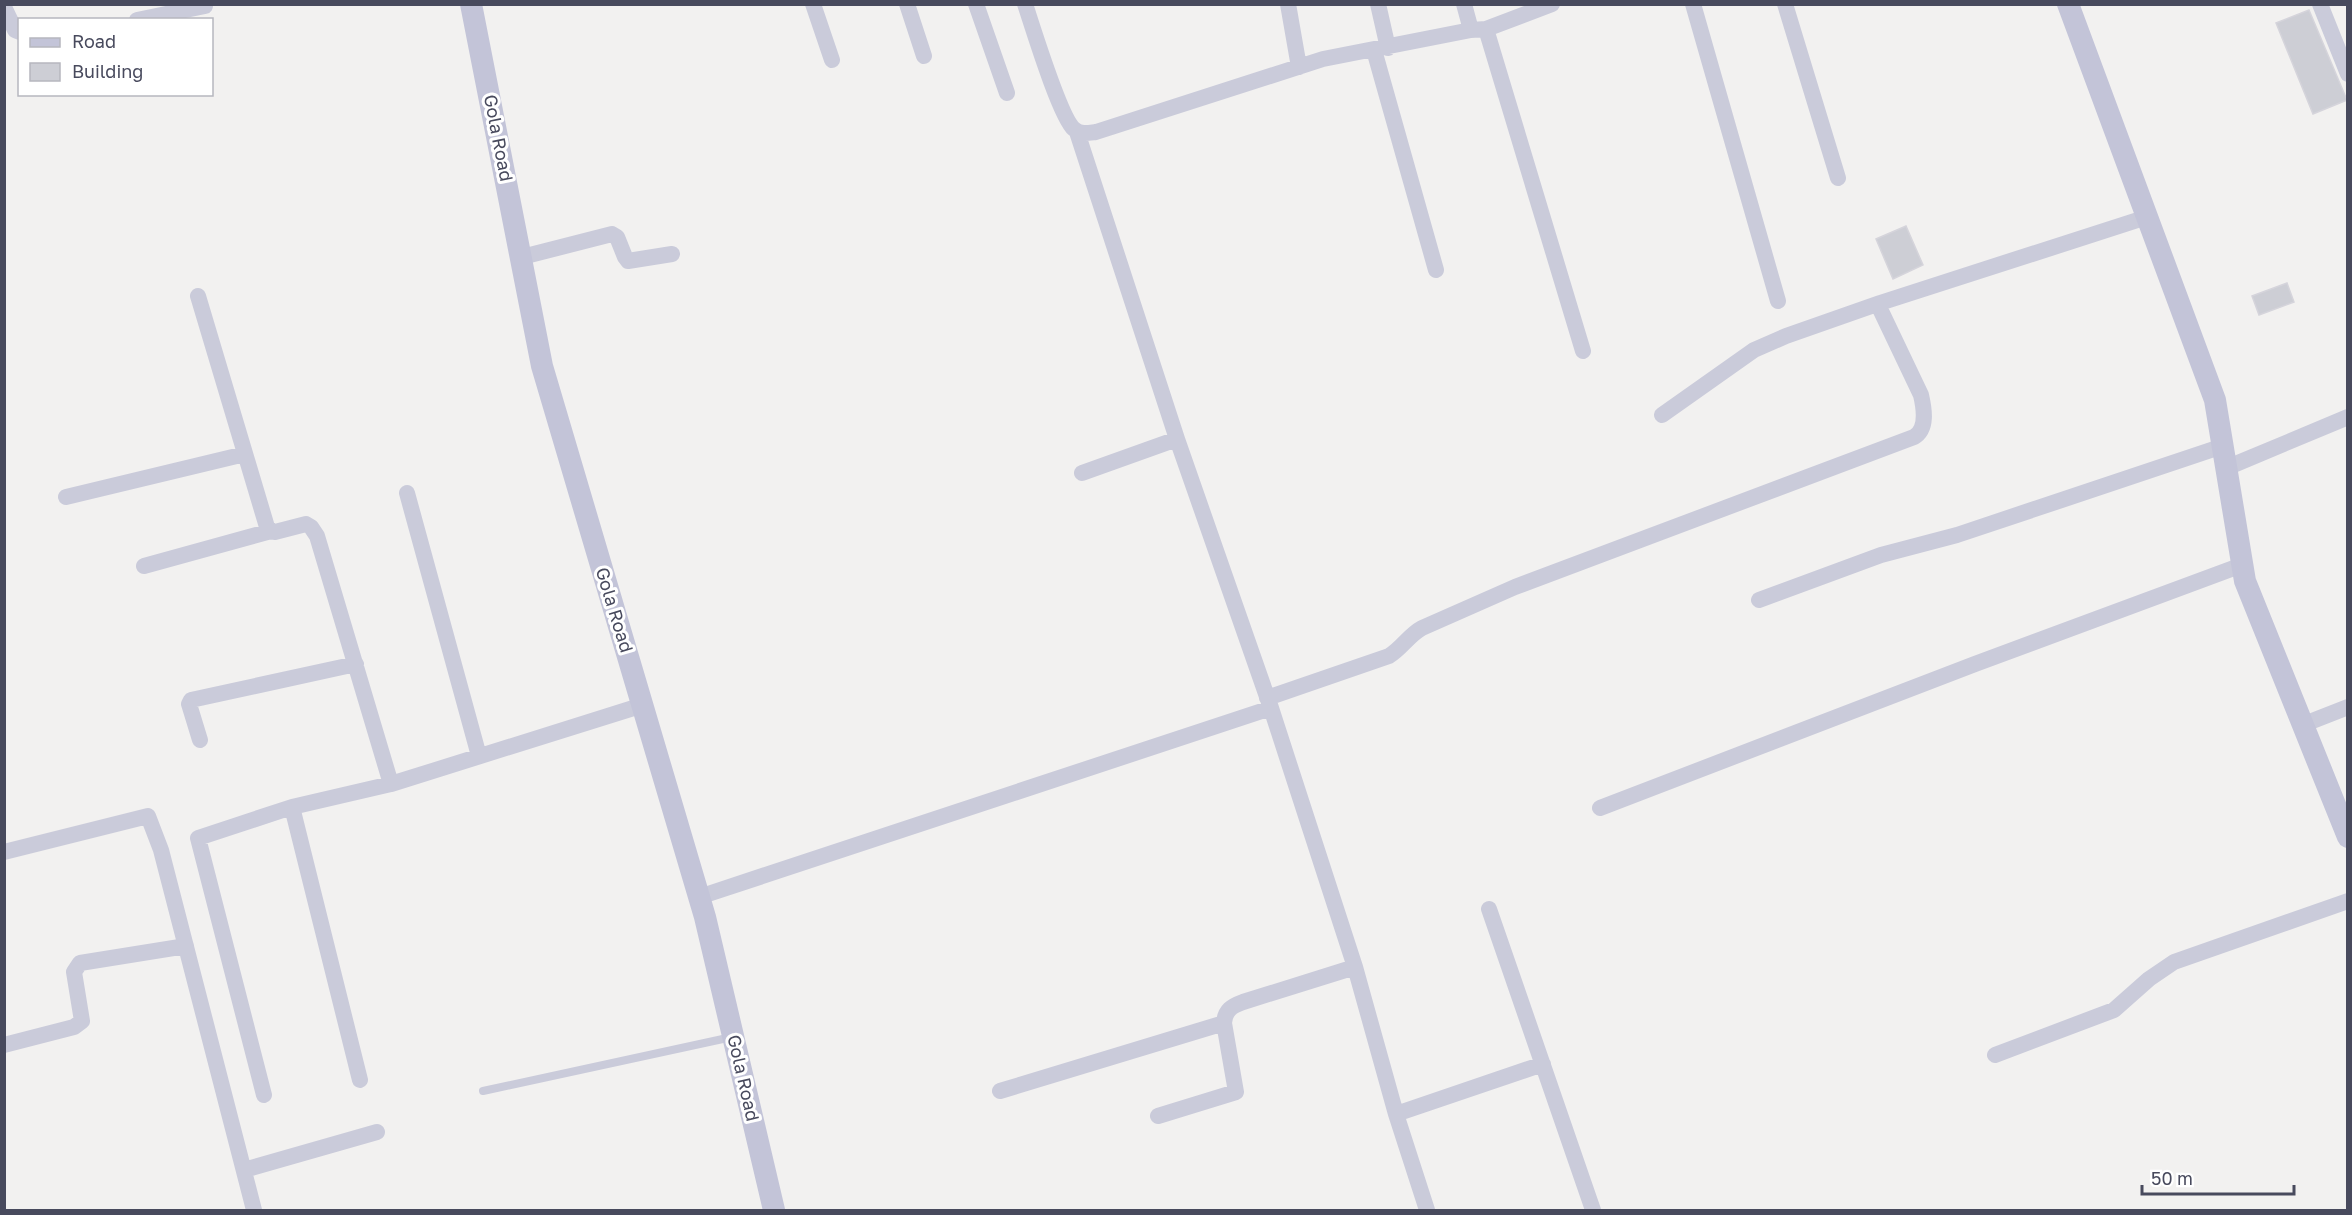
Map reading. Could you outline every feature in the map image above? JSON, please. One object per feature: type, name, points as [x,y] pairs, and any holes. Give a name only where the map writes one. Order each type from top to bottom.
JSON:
[{"type":"street","name":"Gola Road","points":[[471,4],[542,366],[699,897],[774,1210]]},
{"type":"street","points":[[813,4],[832,60]]},
{"type":"street","points":[[907,4],[924,56]]},
{"type":"street","points":[[976,4],[1007,93]]},
{"type":"street","points":[[1025,4],[1064,114],[1077,132],[1177,439],[1269,703],[1355,967],[1396,1114],[1427,1210]]},
{"type":"street","points":[[1288,4],[1299,67]]},
{"type":"street","points":[[1378,4],[1381,49],[1436,270]]},
{"type":"street","points":[[1464,4],[1478,30],[1583,351]]},
{"type":"street","points":[[1077,132],[1084,134],[1096,132],[1323,59],[1478,30],[1552,4]]},
{"type":"street","points":[[1693,4],[1778,301]]},
{"type":"street","points":[[1785,4],[1838,178]]},
{"type":"street","points":[[2068,4],[2215,400],[2245,580],[2347,834]]},
{"type":"street","points":[[2320,4],[2348,74]]},
{"type":"street","points":[[147,18],[205,6]]},
{"type":"street","points":[[4,7],[15,30],[18,31]]},
{"type":"street","points":[[1662,415],[1754,350],[1786,336],[1880,303],[2147,217]]},
{"type":"street","points":[[522,257],[612,234],[617,237],[628,261],[672,254]]},
{"type":"street","points":[[198,296],[265,522],[271,531]]},
{"type":"street","points":[[699,897],[1269,703],[1389,656],[1397,652],[1411,635],[1422,628],[1515,587],[1919,435],[1923,415],[1921,395],[1881,311],[1880,303]]},
{"type":"street","points":[[1759,600],[1881,555],[2224,457],[2348,417]]},
{"type":"street","points":[[1082,473],[1177,439]]},
{"type":"street","points":[[66,497],[245,454]]},
{"type":"street","points":[[407,494],[479,756]]},
{"type":"street","points":[[144,566],[271,531],[309,525],[313,529],[356,664],[391,784]]},
{"type":"street","points":[[1600,808],[1986,659],[2242,565]]},
{"type":"street","points":[[200,740],[189,704],[191,700],[356,664]]},
{"type":"street","points":[[264,1095],[198,838],[292,807],[391,784],[643,705]]},
{"type":"street","points":[[2302,725],[2348,707]]},
{"type":"street","points":[[292,807],[360,1080]]},
{"type":"street","points":[[4,852],[148,816],[161,850],[254,1210]]},
{"type":"street","points":[[1995,1054],[2114,1010],[2149,979],[2174,962],[2348,902]]},
{"type":"street","points":[[1490,909],[1593,1210]]},
{"type":"street","points":[[4,1045],[74,1027],[82,1021],[74,980],[75,967],[80,963],[186,946]]},
{"type":"street","points":[[1158,1116],[1236,1092],[1224,1023],[1227,1012],[1234,1006],[1355,967]]},
{"type":"street","points":[[1000,1091],[1224,1023]]},
{"type":"street","points":[[1396,1114],[1543,1064]]},
{"type":"street","points":[[244,1170],[377,1132]]},
{"type":"lane","points":[[483,1091],[734,1037]]},
{"type":"building","points":[[2309,10],[2347,100],[2313,114],[2276,23]]},
{"type":"building","points":[[1906,226],[1923,265],[1893,279],[1876,239]]},
{"type":"building","points":[[2287,283],[2294,302],[2259,315],[2252,296]]}]
